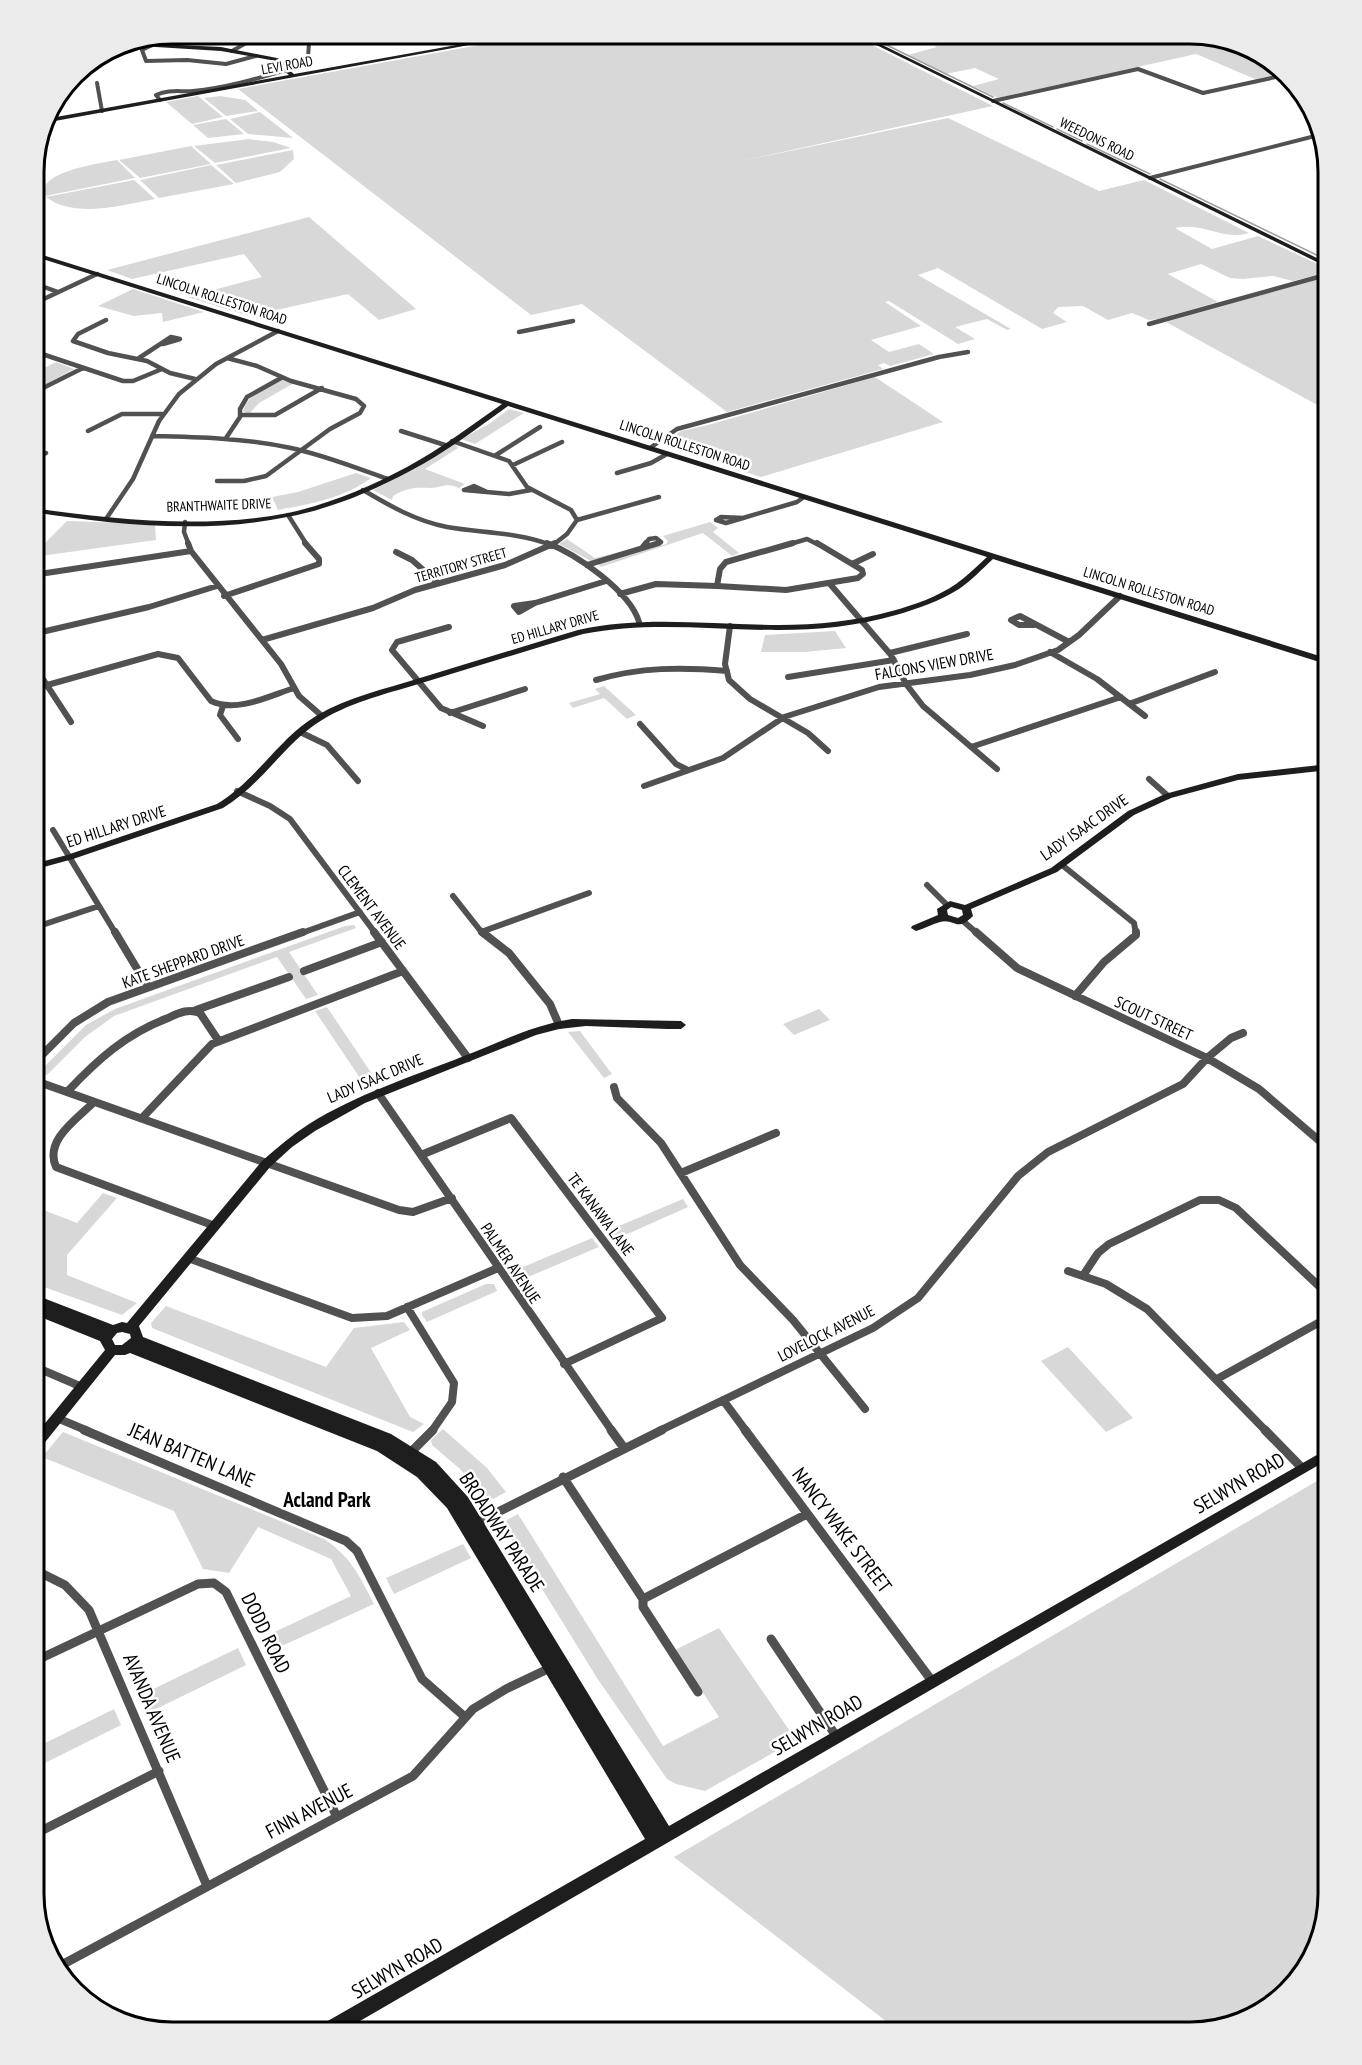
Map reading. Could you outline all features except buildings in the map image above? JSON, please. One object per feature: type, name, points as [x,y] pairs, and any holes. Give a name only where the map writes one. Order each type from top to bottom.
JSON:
[{"type":"street","points":[[232,51],[244,44]]},
{"type":"street","name":"LEVI ROAD","points":[[55,119],[472,44]]},
{"type":"street","name":"WEEDONS ROAD","points":[[876,44],[1318,261]]},
{"type":"street","points":[[153,45],[232,51],[256,56],[285,67],[294,76]]},
{"type":"street","points":[[151,46],[142,50],[146,61],[187,60],[226,64],[256,56]]},
{"type":"street","points":[[160,100],[156,95],[163,92],[200,90],[250,81],[308,57],[310,54],[307,46]]},
{"type":"street","points":[[993,101],[1139,69],[1203,93],[1277,77]]},
{"type":"street","points":[[97,83],[98,99],[102,111]]},
{"type":"street","points":[[1149,178],[1313,136]]},
{"type":"street","name":"LINCOLN ROLLESTON ROAD","points":[[44,257],[1318,659]]},
{"type":"street","points":[[44,299],[97,274]]},
{"type":"street","points":[[1149,324],[1318,277]]},
{"type":"street","points":[[44,288],[58,292]]},
{"type":"street","points":[[106,321],[78,334],[73,341],[108,353],[139,358],[162,369],[195,379]]},
{"type":"street","points":[[519,332],[573,321]]},
{"type":"street","points":[[106,519],[133,479],[162,414],[195,379],[227,358],[278,331]]},
{"type":"street","points":[[139,358],[163,344]]},
{"type":"street","points":[[650,448],[677,429],[939,357],[968,352]]},
{"type":"street","points":[[44,355],[127,381],[162,369]]},
{"type":"street","points":[[217,481],[260,478],[364,408],[362,403],[356,399],[281,378],[257,366],[227,358]]},
{"type":"street","points":[[44,388],[83,368]]},
{"type":"street","points":[[226,438],[240,415],[239,409],[243,400],[281,378]]},
{"type":"street","points":[[240,415],[275,415],[322,388]]},
{"type":"street","name":"BRANTHWAITE DRIVE","points":[[44,514],[185,522],[245,520],[288,515],[332,502],[388,480],[460,435],[484,425],[510,404]]},
{"type":"street","points":[[88,431],[122,414],[162,414]]},
{"type":"street","points":[[496,455],[540,427]]},
{"type":"street","points":[[401,431],[496,455],[513,465],[531,490],[571,510],[577,520],[659,496]]},
{"type":"street","points":[[152,436],[226,438],[300,450],[388,480]]},
{"type":"street","points":[[513,465],[562,442]]},
{"type":"street","points":[[617,473],[651,463],[667,454]]},
{"type":"street","points":[[363,490],[395,510],[427,522],[550,544],[587,565],[606,581],[637,612],[639,622]]},
{"type":"street","points":[[487,492],[509,494],[531,490]]},
{"type":"street","points":[[743,518],[797,502],[804,497]]},
{"type":"street","points":[[224,596],[319,564],[319,559],[301,538],[288,515]]},
{"type":"street","name":"TERRITORY STREET","points":[[262,640],[372,608],[438,583],[504,567],[550,544],[569,531],[577,520]]},
{"type":"street","points":[[185,522],[185,538],[191,551],[208,569],[224,596],[289,675],[294,688],[307,705],[322,716]]},
{"type":"street","points":[[620,594],[653,585],[777,590],[830,584],[858,578],[863,574],[862,570],[813,541],[799,540],[726,562],[720,569],[717,586]]},
{"type":"street","points":[[587,565],[642,548]]},
{"type":"street","points":[[44,573],[158,558],[191,551]]},
{"type":"street","points":[[396,552],[412,560],[438,583]]},
{"type":"street","points":[[852,564],[873,554]]},
{"type":"street","name":"ED HILLARY DRIVE","points":[[44,863],[201,814],[240,792],[251,783],[300,732],[322,716],[350,703],[580,632],[639,622],[803,627],[860,620],[922,603],[954,588],[992,556]]},
{"type":"street","points":[[535,603],[606,581]]},
{"type":"street","points":[[830,584],[890,653],[906,684],[923,706],[997,769]]},
{"type":"street","points":[[44,631],[149,607],[217,586]]},
{"type":"street","name":"FALCONS VIEW DRIVE","points":[[644,786],[723,758],[784,717],[879,687],[970,675],[1015,665],[1050,652],[1069,642],[1120,596]]},
{"type":"street","points":[[1034,625],[1069,642]]},
{"type":"street","points":[[730,626],[727,671],[729,680],[750,699],[808,733],[828,752]]},
{"type":"street","points":[[449,627],[397,642],[392,647],[436,703],[450,713],[483,726]]},
{"type":"street","points":[[890,653],[967,634]]},
{"type":"street","points":[[1050,652],[1097,680],[1145,716]]},
{"type":"street","points":[[44,686],[151,655],[170,654],[178,658],[211,701],[223,706],[237,705],[294,688]]},
{"type":"street","points":[[788,677],[894,660]]},
{"type":"street","points":[[596,680],[639,669],[679,667],[727,671]]},
{"type":"street","points":[[1129,704],[1215,672]]},
{"type":"street","points":[[44,680],[71,722]]},
{"type":"street","points":[[450,713],[525,689]]},
{"type":"street","points":[[971,747],[1121,698]]},
{"type":"street","points":[[223,706],[220,716],[238,739]]},
{"type":"street","points":[[640,724],[676,764],[688,770]]},
{"type":"street","points":[[300,732],[318,736],[329,744],[358,781]]},
{"type":"street","name":"LADY ISAAC DRIVE","points":[[966,908],[1062,865],[1096,836],[1131,813],[1168,796],[1238,777],[1318,768]]},
{"type":"street","points":[[1149,779],[1168,796]]},
{"type":"street","name":"CLEMENT AVENUE","points":[[240,792],[290,819],[468,1058]]},
{"type":"street","points":[[53,830],[148,987]]},
{"type":"street","points":[[1062,865],[1134,923],[1136,935],[1104,962],[1075,996]]},
{"type":"street","points":[[927,885],[947,905]]},
{"type":"street","points":[[482,932],[589,893]]},
{"type":"street","points":[[453,896],[482,932],[509,953],[550,1004],[559,1025]]},
{"type":"street","points":[[959,904],[966,908],[969,914],[963,921],[950,921],[941,912],[947,905],[959,904]]},
{"type":"street","points":[[44,924],[99,906]]},
{"type":"street","name":"KATE SHEPPARD DRIVE","points":[[44,1054],[82,1018],[108,1002],[360,912]]},
{"type":"street","points":[[916,928],[944,917]]},
{"type":"street","name":"SCOUT STREET","points":[[963,921],[1017,969],[1207,1058],[1259,1089],[1318,1140]]},
{"type":"street","points":[[304,971],[382,942]]},
{"type":"street","points":[[142,1118],[201,1053],[218,1040],[403,971]]},
{"type":"street","points":[[67,1092],[123,1038],[148,1024],[184,1011],[196,1011],[289,977]]},
{"type":"street","points":[[196,1011],[203,1015],[218,1040]]},
{"type":"street","name":"LADY ISAAC DRIVE","points":[[133,1338],[188,1258],[266,1164],[289,1143],[319,1121],[378,1093],[559,1025],[585,1022],[645,1027],[681,1025]]},
{"type":"street","points":[[1207,1058],[1231,1038],[1244,1033]]},
{"type":"street","name":"LOVELOCK AVENUE","points":[[471,1525],[624,1448],[873,1328],[918,1298],[1018,1176],[1048,1152],[1183,1084],[1207,1058]]},
{"type":"street","points":[[44,1084],[399,1210],[413,1212],[452,1198]]},
{"type":"street","points":[[614,1087],[617,1098],[661,1143],[710,1222],[740,1265],[793,1320],[865,1409]]},
{"type":"street","name":"PALMER AVENUE","points":[[378,1093],[624,1448]]},
{"type":"street","points":[[94,1101],[52,1146],[50,1157],[56,1167],[215,1226]]},
{"type":"street","name":"TE KANAWA LANE","points":[[421,1155],[512,1118],[662,1318],[564,1364]]},
{"type":"street","points":[[681,1173],[776,1133]]},
{"type":"street","points":[[1084,1274],[1098,1253],[1109,1244],[1200,1200],[1212,1198],[1224,1201],[1236,1208],[1318,1285]]},
{"type":"street","points":[[188,1258],[352,1318],[379,1317],[498,1268]]},
{"type":"street","points":[[1068,1271],[1084,1274],[1106,1284],[1147,1309],[1217,1378],[1302,1468]]},
{"type":"street","points":[[44,1305],[110,1339]]},
{"type":"street","points":[[407,1307],[454,1383],[457,1393],[453,1404],[407,1456]]},
{"type":"street","points":[[44,1313],[110,1339],[133,1338]]},
{"type":"street","points":[[1217,1378],[1318,1323]]},
{"type":"street","points":[[44,1434],[82,1387],[110,1339],[122,1327],[133,1338]]},
{"type":"street","name":"BROADWAY PARADE","points":[[133,1338],[407,1456],[471,1525],[660,1838]]},
{"type":"street","points":[[44,1371],[82,1387]]},
{"type":"street","name":"NANCY WAKE STREET","points":[[723,1400],[932,1681]]},
{"type":"street","name":"JEAN BATTEN LANE","points":[[57,1418],[346,1541],[357,1551],[422,1679],[465,1717]]},
{"type":"street","name":"SELWYN ROAD","points":[[344,2021],[1318,1459]]},
{"type":"street","points":[[563,1478],[643,1599],[643,1607],[698,1692]]},
{"type":"street","points":[[643,1599],[807,1514]]},
{"type":"street","name":"AVANDA AVENUE","points":[[44,1574],[55,1578],[76,1593],[99,1630],[207,1886]]},
{"type":"street","name":"DODD ROAD","points":[[44,1657],[198,1584],[214,1583],[226,1592],[337,1816]]},
{"type":"street","points":[[771,1640],[836,1736]]},
{"type":"street","name":"FINN AVENUE","points":[[64,1963],[413,1776],[428,1765],[465,1717],[503,1692],[556,1665]]},
{"type":"street","points":[[44,1830],[159,1772]]},
{"type":"shaded area","points":[[486,44],[870,44],[993,106],[732,163],[948,118],[1099,191],[1144,180],[1249,233],[1230,235],[1195,227],[1175,228],[1212,249],[1258,236],[1318,264],[1318,275],[1293,281],[1273,276],[1230,278],[1201,264],[1168,274],[1218,302],[1149,320],[1132,313],[1108,320],[1083,306],[1058,307],[1053,313],[1067,322],[1042,329],[938,268],[918,275],[1011,329],[1007,330],[987,319],[955,327],[975,339],[958,344],[889,301],[885,302],[921,326],[871,340],[889,352],[919,344],[934,354],[890,366],[884,363],[878,365],[883,369],[727,412],[582,304],[531,315],[238,89]]},
{"type":"shaded area","points":[[931,44],[1199,44],[1232,50],[1262,65],[1275,75],[1255,79],[1196,54],[998,98],[973,86],[999,79],[975,68],[946,74],[908,55],[937,47]]},
{"type":"shaded area","points":[[198,96],[223,117],[192,124],[166,102]]},
{"type":"shaded area","points":[[220,96],[245,100],[258,111],[226,116],[204,98]]},
{"type":"shaded area","points":[[260,112],[293,138],[248,134],[230,119]]},
{"type":"shaded area","points":[[226,119],[244,134],[208,138],[193,125]]},
{"type":"shaded area","points":[[249,139],[273,142],[291,148],[215,163],[194,146]]},
{"type":"shaded area","points":[[191,146],[211,164],[140,178],[119,160]]},
{"type":"shaded area","points":[[293,150],[294,159],[280,172],[236,183],[216,165]]},
{"type":"shaded area","points":[[117,160],[135,178],[45,196],[45,188],[59,175],[85,166]]},
{"type":"shaded area","points":[[211,165],[234,184],[159,198],[140,180]]},
{"type":"shaded area","points":[[134,180],[155,199],[114,207],[85,209],[58,204],[46,197]]},
{"type":"shaded area","points":[[309,217],[416,309],[379,320],[348,294],[249,316],[188,297],[262,277],[244,254],[132,279],[107,270]]},
{"type":"shaded area","points":[[1318,279],[1318,405],[1166,322]]},
{"type":"shaded area","points":[[133,289],[204,312],[163,322],[162,313],[134,316],[98,306]]},
{"type":"shaded area","points":[[56,362],[74,369],[44,385],[44,368]]},
{"type":"shaded area","points":[[875,377],[943,422],[761,477],[723,465],[695,442],[683,452],[664,446],[664,443],[681,431]]},
{"type":"shaded area","points":[[284,379],[296,382],[259,403],[249,414],[243,411],[254,395],[265,387]]},
{"type":"shaded area","points":[[509,409],[524,413],[475,444],[461,439],[489,424]]},
{"type":"shaded area","points":[[452,441],[458,448],[425,469],[465,484],[459,488],[447,485],[411,489],[393,496],[392,500],[373,490],[403,475]]},
{"type":"shaded area","points":[[356,473],[371,478],[350,491],[327,499],[278,510],[272,497],[298,492]]},
{"type":"shaded area","points":[[67,521],[155,524],[156,540],[44,555],[44,544]]},
{"type":"shaded area","points":[[710,522],[718,528],[713,532],[739,553],[732,556],[703,533],[601,567],[598,564],[666,544],[668,541],[663,536]]},
{"type":"shaded area","points":[[567,539],[595,558],[636,548],[591,561],[559,544]]},
{"type":"shaded area","points":[[835,631],[846,648],[805,652],[761,652],[765,635]]},
{"type":"shaded area","points":[[604,686],[636,715],[627,719],[604,698],[573,708],[569,703],[600,694],[595,689]]},
{"type":"shaded area","points":[[354,925],[356,928],[289,952],[318,995],[306,999],[277,957],[114,1016],[85,1037],[47,1075],[44,1074],[44,1067],[86,1025],[115,1009],[345,926]]},
{"type":"shaded area","points":[[327,1007],[378,1083],[366,1087],[315,1011]]},
{"type":"shaded area","points":[[819,1009],[830,1020],[794,1035],[783,1024]]},
{"type":"shaded area","points":[[580,1031],[612,1074],[604,1078],[568,1032]]},
{"type":"shaded area","points":[[103,1193],[117,1198],[67,1255],[67,1275],[137,1303],[122,1315],[44,1287],[44,1210],[77,1223]]},
{"type":"shaded area","points":[[683,1199],[688,1207],[614,1240],[607,1231]]},
{"type":"shaded area","points":[[592,1238],[599,1247],[523,1279],[516,1270]]},
{"type":"shaded area","points":[[486,1284],[494,1284],[497,1291],[427,1322],[422,1315],[422,1312]]},
{"type":"shaded area","points":[[166,1306],[326,1367],[354,1328],[404,1322],[410,1330],[371,1348],[410,1417],[424,1424],[413,1432],[152,1328],[151,1323]]},
{"type":"shaded area","points":[[1068,1347],[1133,1418],[1106,1432],[1041,1361]]},
{"type":"shaded area","points":[[443,1429],[487,1468],[506,1492],[493,1499],[485,1498],[460,1469],[432,1445],[431,1440]]},
{"type":"shaded area","points":[[63,1432],[324,1539],[348,1560],[359,1575],[374,1604],[273,1650],[266,1636],[351,1596],[331,1559],[258,1527],[229,1573],[203,1569],[174,1511],[44,1458],[44,1455]]},
{"type":"shaded area","points":[[1318,1480],[1317,1911],[1309,1943],[1292,1972],[1269,1995],[1255,2004],[1224,2017],[1191,2022],[887,2022],[674,1857]]},
{"type":"shaded area","points":[[518,1514],[663,1746],[719,1717],[675,1650],[719,1628],[796,1740],[705,1791],[676,1784],[667,1779],[597,1678],[505,1529],[507,1520]]},
{"type":"shaded area","points":[[463,1544],[471,1558],[394,1594],[386,1578]]},
{"type":"shaded area","points":[[238,1648],[246,1665],[150,1712],[143,1694]]},
{"type":"shaded area","points":[[114,1709],[121,1725],[44,1764],[44,1744]]},
{"type":"waterway","points":[[885,44],[993,97]]},
{"type":"waterway","points":[[1003,103],[1053,127]]},
{"type":"waterway","points":[[1057,129],[1082,141]]},
{"type":"waterway","points":[[1087,144],[1150,174]]},
{"type":"waterway","points":[[1160,179],[1318,256]]},
{"type":"district","name":"Acland Park","points":[[327,1500]]}]
